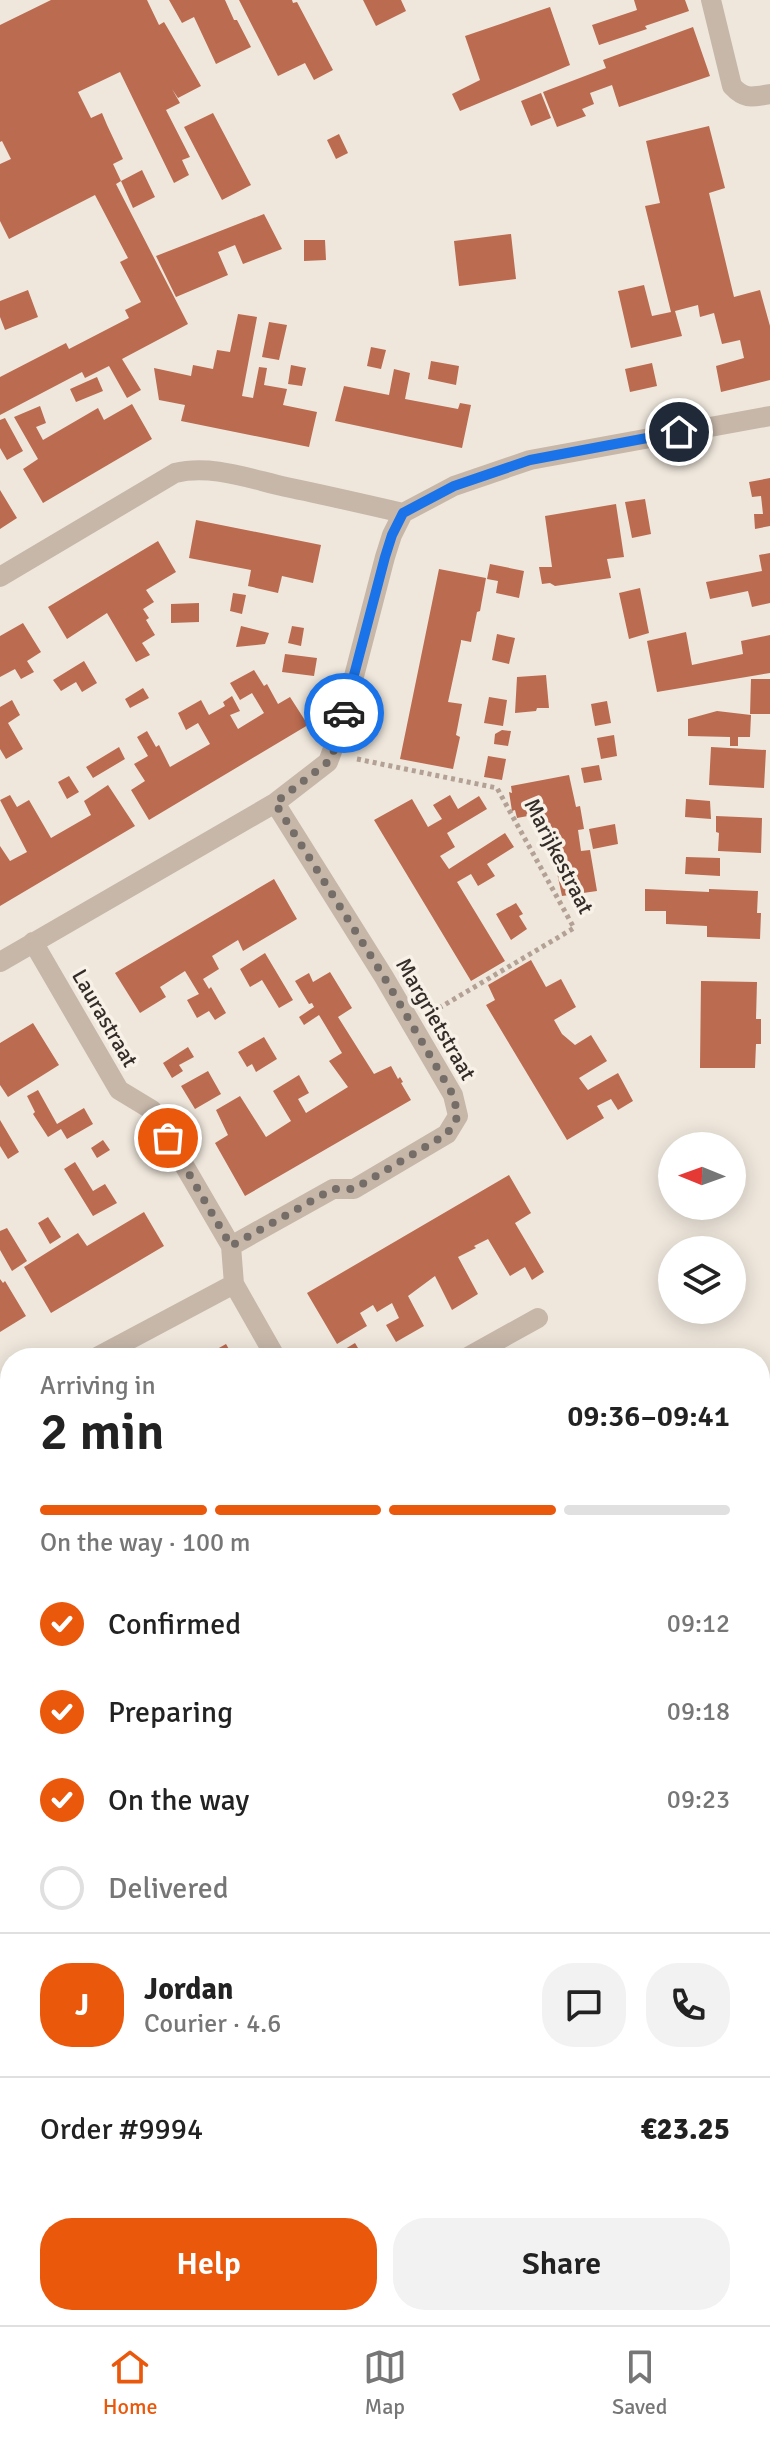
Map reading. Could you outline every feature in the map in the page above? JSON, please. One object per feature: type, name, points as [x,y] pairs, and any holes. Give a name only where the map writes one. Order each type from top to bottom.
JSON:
[{"type":"street","points":[[711,0],[732,86],[740,95],[770,94]]},
{"type":"street","points":[[0,962],[275,803],[328,762],[333,753],[385,557],[403,513],[454,486],[530,460],[770,416]]},
{"type":"street","points":[[0,577],[175,473],[190,469],[219,472],[403,513]]},
{"type":"street","name":"Margrietstraat","points":[[231,1246],[333,1189],[354,1189],[447,1134],[458,1116],[453,1095],[412,1024],[275,803]]},
{"type":"street","name":"Laurastraat","points":[[33,942],[119,1090],[152,1110],[231,1246],[234,1284],[270,1348]]},
{"type":"street","points":[[114,1348],[234,1284]]},
{"type":"street","points":[[484,1348],[538,1318]]},
{"type":"path","name":"Marijkestraat","points":[[333,753],[497,788],[574,928],[412,1024]]},
{"type":"building","points":[[51,0],[147,0],[159,25],[164,22],[201,86],[178,98],[172,89],[180,103],[166,110],[190,157],[182,160],[189,175],[174,183],[120,72],[78,92],[91,118],[102,113],[123,159],[113,164],[121,181],[116,184],[188,324],[122,359],[141,390],[127,398],[109,366],[85,378],[82,372],[0,415],[0,377],[66,343],[69,349],[129,318],[125,310],[141,302],[120,262],[128,258],[95,195],[9,239],[0,221],[0,164],[11,159],[0,142],[0,25]]},
{"type":"building","points":[[169,0],[225,0],[251,47],[216,64],[194,17],[182,23]]},
{"type":"building","points":[[239,0],[297,2],[333,70],[314,80],[305,63],[278,76]]},
{"type":"building","points":[[363,0],[401,0],[406,11],[376,26]]},
{"type":"building","points":[[634,0],[685,0],[689,11],[599,45],[592,25],[637,10]]},
{"type":"building","points":[[550,7],[570,65],[460,111],[452,94],[480,80],[465,36]]},
{"type":"building","points":[[693,27],[710,76],[619,107],[612,85],[590,93],[594,104],[582,109],[586,116],[557,127],[543,92],[606,68],[603,60]]},
{"type":"building","points":[[541,93],[551,118],[531,126],[521,101]]},
{"type":"building","points":[[213,113],[251,185],[222,200],[184,127]]},
{"type":"building","points":[[709,126],[725,188],[709,193],[734,297],[760,290],[770,326],[770,380],[721,392],[716,366],[744,358],[740,340],[722,344],[714,313],[700,317],[698,305],[675,311],[682,336],[631,348],[618,291],[644,285],[652,316],[671,312],[645,206],[660,203],[646,141]]},
{"type":"building","points":[[339,134],[348,153],[336,159],[327,140]]},
{"type":"building","points":[[142,170],[155,197],[133,208],[121,181]]},
{"type":"building","points":[[264,214],[282,249],[243,264],[235,245],[218,252],[228,275],[176,297],[156,256]]},
{"type":"building","points":[[511,234],[516,279],[459,286],[454,241]]},
{"type":"building","points":[[304,240],[325,240],[326,260],[304,261]]},
{"type":"building","points":[[28,290],[38,317],[5,330],[0,317],[0,301]]},
{"type":"building","points":[[238,314],[257,317],[242,396],[253,398],[259,367],[267,368],[264,385],[287,389],[283,405],[317,412],[309,447],[181,421],[185,405],[159,400],[154,368],[191,376],[193,365],[213,369],[217,350],[230,352]]},
{"type":"building","points":[[269,322],[287,325],[279,360],[262,357]]},
{"type":"building","points":[[371,347],[386,350],[381,369],[367,366]]},
{"type":"building","points":[[431,361],[459,366],[456,385],[428,379]]},
{"type":"building","points":[[652,363],[657,386],[630,392],[625,369]]},
{"type":"building","points":[[291,365],[306,368],[302,386],[288,384]]},
{"type":"building","points":[[394,369],[410,373],[405,399],[458,409],[460,403],[471,405],[462,448],[335,421],[344,386],[389,395]]},
{"type":"building","points":[[97,377],[103,391],[76,402],[70,389]]},
{"type":"building","points":[[132,404],[152,439],[43,503],[23,469],[38,459],[14,417],[40,406],[46,423],[36,427],[43,440],[98,408],[104,420]]},
{"type":"building","points":[[5,418],[23,451],[7,460],[0,448],[0,420]]},
{"type":"building","points":[[770,478],[770,526],[755,529],[754,514],[763,514],[761,496],[752,497],[749,482]]},
{"type":"building","points":[[0,490],[17,518],[0,529]]},
{"type":"building","points":[[645,499],[651,534],[632,538],[625,502]]},
{"type":"building","points":[[616,504],[624,557],[607,559],[611,578],[555,586],[542,584],[539,567],[552,567],[545,516]]},
{"type":"building","points":[[196,520],[321,545],[313,583],[282,576],[278,593],[248,586],[251,570],[189,558]]},
{"type":"building","points":[[158,541],[176,572],[146,590],[154,602],[143,609],[155,635],[142,643],[150,655],[136,662],[107,613],[67,639],[48,607]]},
{"type":"building","points":[[770,553],[770,603],[752,607],[748,591],[710,599],[706,582],[762,571],[759,555]]},
{"type":"building","points":[[490,564],[524,571],[519,598],[496,593],[498,581],[487,579]]},
{"type":"building","points":[[439,569],[486,578],[471,642],[461,640],[448,702],[462,704],[456,735],[460,737],[453,769],[400,759]]},
{"type":"building","points":[[640,588],[649,633],[629,639],[619,593]]},
{"type":"building","points":[[233,593],[246,595],[242,614],[230,611]]},
{"type":"building","points":[[199,603],[199,622],[171,623],[171,604]]},
{"type":"building","points":[[23,623],[41,652],[27,661],[34,672],[21,679],[15,669],[0,677],[0,636]]},
{"type":"building","points":[[241,626],[269,633],[265,644],[236,647]]},
{"type":"building","points":[[292,626],[304,628],[301,646],[288,643]]},
{"type":"building","points":[[686,632],[692,665],[743,654],[741,641],[770,635],[770,673],[657,692],[647,641]]},
{"type":"building","points":[[497,634],[515,638],[509,664],[492,660]]},
{"type":"building","points":[[285,654],[317,658],[314,676],[282,672]]},
{"type":"building","points":[[84,661],[97,683],[82,692],[76,682],[61,691],[53,680]]},
{"type":"building","points":[[254,670],[264,686],[267,684],[278,704],[290,697],[308,725],[149,820],[131,790],[145,781],[134,764],[148,756],[137,737],[147,731],[156,747],[159,745],[170,767],[210,744],[198,723],[186,730],[178,713],[201,700],[209,715],[225,706],[223,702],[232,696],[240,711],[230,715],[238,729],[264,713],[252,693],[240,700],[230,683]]},
{"type":"building","points":[[546,675],[549,708],[515,713],[517,677]]},
{"type":"building","points":[[751,679],[770,679],[770,714],[750,714]]},
{"type":"building","points":[[143,688],[149,698],[130,708],[125,699]]},
{"type":"building","points":[[489,697],[507,700],[503,726],[484,723]]},
{"type":"building","points":[[12,700],[20,715],[8,723],[23,749],[6,759],[0,749],[0,707]]},
{"type":"building","points":[[607,701],[611,723],[595,726],[591,704]]},
{"type":"building","points":[[717,711],[751,715],[750,737],[738,737],[738,746],[730,746],[730,737],[688,736],[688,719]]},
{"type":"building","points":[[502,730],[511,731],[508,746],[494,744],[495,734]]},
{"type":"building","points":[[614,735],[617,756],[601,759],[597,738]]},
{"type":"building","points":[[119,747],[125,759],[93,778],[86,767]]},
{"type":"building","points":[[711,747],[766,750],[764,788],[709,785]]},
{"type":"building","points":[[488,756],[506,759],[502,780],[484,777]]},
{"type":"building","points":[[599,765],[602,780],[584,783],[581,768]]},
{"type":"building","points":[[569,775],[584,829],[578,830],[581,851],[590,850],[597,891],[562,896],[544,813],[517,818],[515,810],[512,811],[509,792],[512,793],[511,786]]},
{"type":"building","points":[[69,776],[79,792],[67,799],[58,782]]},
{"type":"building","points":[[108,785],[135,826],[0,906],[0,846],[10,861],[27,852],[0,800],[10,795],[17,807],[29,800],[51,838],[91,815],[84,801]]},
{"type":"building","points":[[450,795],[458,809],[479,796],[487,809],[447,833],[455,847],[440,856],[449,869],[505,833],[514,847],[487,864],[495,876],[478,886],[471,874],[457,882],[505,961],[471,981],[374,820],[412,799],[428,827],[442,819],[433,805]]},
{"type":"building","points":[[686,799],[710,801],[711,819],[685,817]]},
{"type":"building","points":[[716,816],[762,818],[761,853],[718,851]]},
{"type":"building","points":[[615,824],[618,844],[593,849],[589,829]]},
{"type":"building","points":[[686,857],[720,858],[720,876],[685,874]]},
{"type":"building","points":[[274,879],[297,919],[243,951],[238,940],[212,956],[219,969],[203,979],[226,1013],[215,1020],[209,1011],[197,1018],[187,1000],[199,994],[185,971],[160,987],[166,997],[140,1013],[115,973]]},
{"type":"building","points":[[645,889],[758,891],[760,939],[707,937],[707,926],[666,924],[666,911],[645,911]]},
{"type":"building","points":[[516,903],[527,929],[511,940],[496,914]]},
{"type":"building","points":[[265,953],[293,1000],[279,1008],[262,980],[250,987],[240,969]]},
{"type":"building","points":[[531,960],[546,987],[561,979],[576,1007],[554,1020],[562,1034],[575,1045],[591,1035],[607,1061],[579,1078],[588,1090],[618,1073],[633,1101],[618,1110],[611,1099],[597,1106],[604,1118],[567,1140],[486,1005],[495,1000],[488,985]]},
{"type":"building","points":[[330,972],[352,1008],[338,1017],[374,1074],[391,1066],[411,1100],[245,1196],[215,1143],[228,1135],[216,1110],[240,1096],[266,1137],[291,1121],[273,1091],[299,1075],[309,1093],[298,1099],[306,1113],[348,1087],[329,1061],[342,1053],[319,1015],[304,1025],[299,1017],[314,1007],[295,981],[309,973],[313,982]]},
{"type":"building","points":[[701,981],[757,982],[756,1019],[761,1019],[761,1044],[756,1044],[755,1068],[700,1068]]},
{"type":"building","points":[[33,1023],[59,1065],[8,1097],[0,1085],[0,1043]]},
{"type":"building","points":[[264,1037],[277,1059],[256,1072],[252,1064],[247,1067],[238,1052]]},
{"type":"building","points":[[188,1047],[194,1057],[179,1065],[183,1071],[172,1078],[163,1063]]},
{"type":"building","points":[[208,1071],[221,1094],[195,1109],[181,1086]]},
{"type":"building","points":[[38,1090],[57,1124],[84,1108],[93,1124],[67,1139],[61,1129],[48,1137],[33,1114],[35,1112],[27,1096]]},
{"type":"building","points":[[0,1120],[19,1152],[8,1159],[0,1146]]},
{"type":"building","points":[[103,1140],[110,1150],[97,1158],[91,1148]]},
{"type":"building","points":[[75,1162],[93,1191],[105,1184],[117,1203],[93,1216],[64,1169]]},
{"type":"building","points":[[509,1175],[531,1213],[515,1223],[544,1272],[532,1280],[525,1267],[510,1276],[488,1239],[458,1257],[478,1294],[452,1310],[435,1276],[408,1296],[424,1326],[396,1342],[386,1325],[399,1318],[392,1303],[377,1312],[373,1305],[360,1313],[367,1326],[337,1344],[307,1293]]},
{"type":"building","points":[[144,1212],[164,1246],[51,1313],[24,1267],[78,1233],[87,1246]]},
{"type":"building","points":[[48,1217],[61,1237],[50,1244],[38,1223]]},
{"type":"building","points":[[7,1228],[27,1261],[12,1271],[0,1250],[0,1231]]},
{"type":"building","points":[[0,1279],[3,1283],[5,1281],[26,1316],[0,1332]]},
{"type":"way so far","points":[[168,1138],[231,1246],[333,1189],[354,1189],[447,1134],[458,1116],[453,1095],[384,977],[275,803],[328,762],[344,713]]},
{"type":"route","points":[[344,713],[385,557],[403,513],[454,486],[530,460],[679,432]]}]
